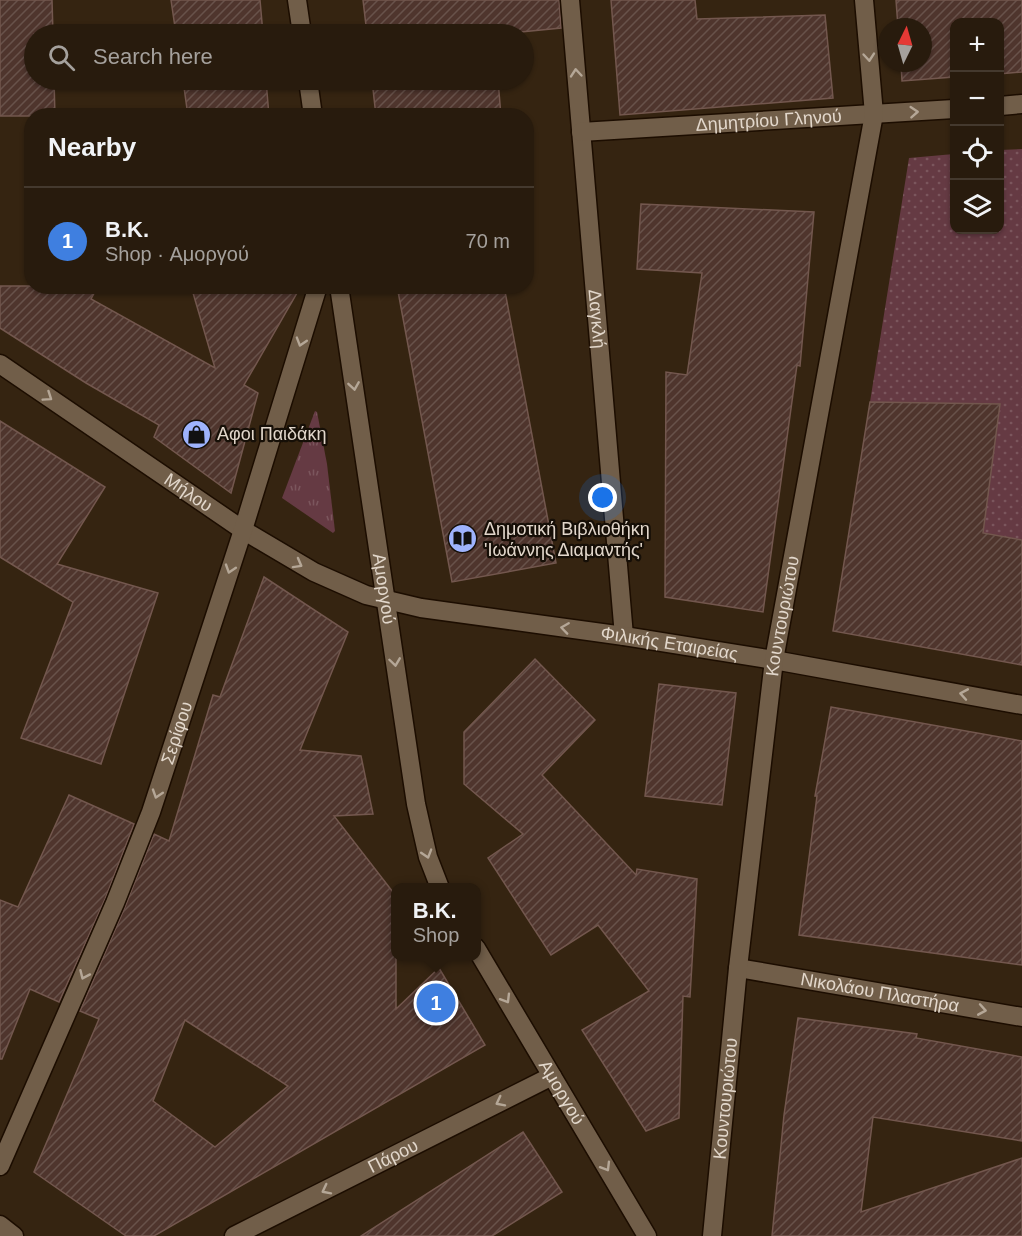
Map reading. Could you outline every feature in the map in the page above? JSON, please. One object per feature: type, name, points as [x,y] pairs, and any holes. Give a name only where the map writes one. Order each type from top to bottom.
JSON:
[{"type":"street","points":[[297,0],[301,24]]},
{"type":"street","name":"Δαγκλή","points":[[570,0],[624,636]]},
{"type":"street","name":"Κουντουριώτου","points":[[712,1236],[738,968],[774,660],[874,114],[864,0]]},
{"type":"street","points":[[310,90],[313,108]]},
{"type":"street","points":[[1004,106],[1022,104]]},
{"type":"street","name":"Δημητρίου Γληνού","points":[[581,132],[950,109]]},
{"type":"street","name":"Σερίφου","points":[[0,1166],[115,903],[152,812],[243,530],[316,294]]},
{"type":"street","name":"Αμοργού","points":[[340,294],[419,823],[438,883]]},
{"type":"street","name":"Μήλου","points":[[0,364],[243,530],[322,577],[345,588],[386,601]]},
{"type":"street","name":"Φιλικής Εταιρείας","points":[[386,601],[774,660],[1022,705]]},
{"type":"street","name":"Αμοργού","points":[[481,955],[647,1236]]},
{"type":"street","name":"Νικολάου Πλαστήρα","points":[[738,968],[1022,1017]]},
{"type":"street","name":"Πάρου","points":[[234,1236],[552,1076]]},
{"type":"street","points":[[0,1225],[14,1236]]},
{"type":"green space","points":[[1022,149],[1022,540],[982,533],[1000,404],[870,402],[909,158],[950,154],[950,234],[1004,234],[1004,150]]},
{"type":"green space","points":[[315,411],[327,464],[335,531],[333,533],[282,498]]},
{"type":"building","points":[[0,0],[52,0],[53,24],[24,24],[24,90],[54,90],[55,108],[24,108],[24,116],[0,116]]},
{"type":"building","points":[[171,0],[260,0],[262,24],[175,24]]},
{"type":"building","points":[[363,0],[559,0],[561,28],[534,31],[534,24],[366,24]]},
{"type":"building","points":[[611,0],[695,0],[697,19],[825,15],[833,98],[620,115]]},
{"type":"building","points":[[896,0],[1022,0],[1022,72],[1004,74],[1004,18],[950,18],[950,77],[902,81],[902,72],[932,72],[932,18],[897,18]]},
{"type":"building","points":[[184,90],[267,90],[268,108],[187,108]]},
{"type":"building","points":[[373,90],[499,90],[500,108],[375,108]]},
{"type":"building","points":[[641,204],[814,212],[800,366],[797,365],[763,612],[665,597],[666,372],[687,375],[702,273],[637,269]]},
{"type":"building","points":[[0,286],[24,286],[24,294],[94,294],[91,299],[215,368],[193,294],[296,294],[244,385],[258,393],[231,493],[154,437],[159,425],[86,383],[0,328]]},
{"type":"building","points":[[398,294],[506,294],[556,563],[452,582]]},
{"type":"building","points":[[870,402],[1000,404],[983,533],[1022,540],[1022,665],[833,631]]},
{"type":"building","points":[[0,421],[105,487],[57,564],[158,593],[101,764],[21,738],[73,602],[0,557]]},
{"type":"building","points":[[264,577],[348,632],[300,750],[361,756],[373,814],[334,816],[391,890],[391,961],[396,961],[396,1009],[439,968],[485,1045],[154,1236],[126,1236],[34,1172],[99,1019],[80,1011],[154,834],[169,841],[213,695],[220,697]],"holes":[[[185,1020],[288,1086],[215,1147],[153,1101]]]},
{"type":"building","points":[[535,659],[595,720],[542,775],[636,875],[637,869],[697,879],[690,997],[683,996],[679,1118],[646,1131],[582,1030],[649,991],[598,925],[551,955],[488,858],[523,834],[464,784],[464,732]]},
{"type":"building","points":[[659,684],[736,693],[722,805],[645,796]]},
{"type":"building","points":[[831,707],[1022,741],[1022,965],[799,935],[817,796],[815,796]]},
{"type":"building","points":[[69,795],[134,824],[105,899],[59,1002],[30,989],[2,1059],[0,1059],[0,900],[18,907]]},
{"type":"building","points":[[798,1018],[917,1034],[916,1038],[1022,1057],[1022,1141],[873,1117],[861,1212],[1022,1158],[1022,1236],[772,1236],[784,1115]]},
{"type":"building","points":[[523,1132],[562,1192],[492,1236],[361,1236]]},
{"type":"place","name":"Αφοι Παιδάκη","points":[[196,434]]},
{"type":"place","name":"Δημοτική Βιβλιοθήκη 'Ιωάννης Διαμαντής'","points":[[463,539]]},
{"type":"place","name":"Β.Κ.","points":[[436,1003]]}]
